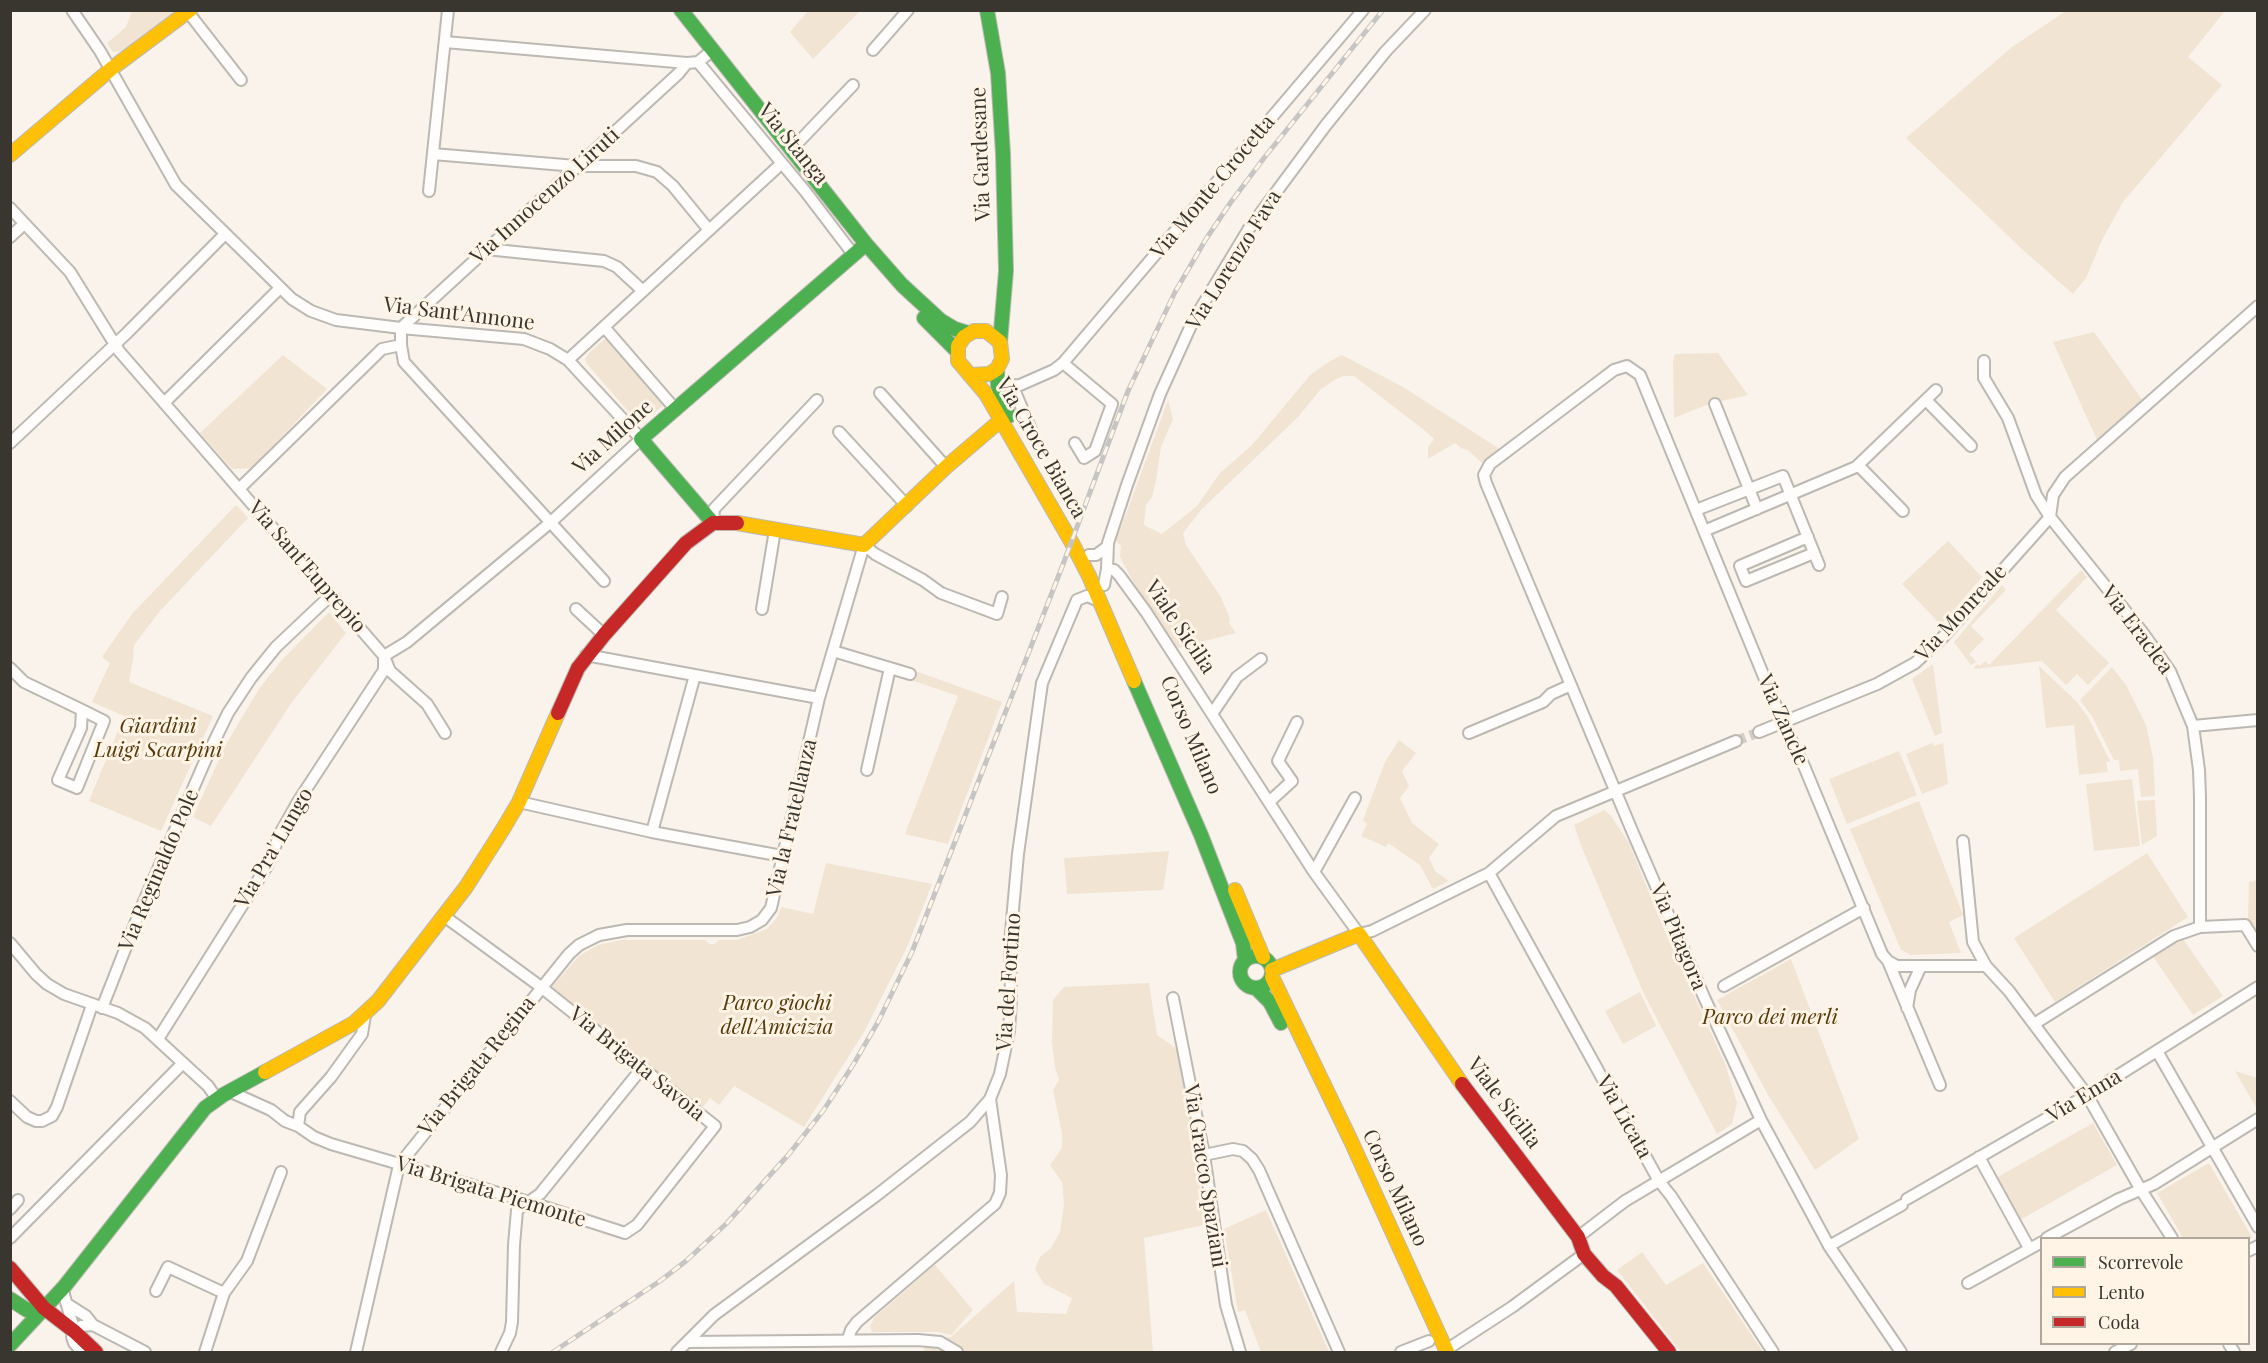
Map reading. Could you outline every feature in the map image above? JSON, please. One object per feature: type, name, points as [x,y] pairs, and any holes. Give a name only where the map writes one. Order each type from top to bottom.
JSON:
[{"type":"main road","name":"Via Stanga","points":[[681,10],[866,244]]},
{"type":"main road","name":"Via Gardesane","points":[[987,10],[999,73],[1005,251],[1000,342]]},
{"type":"main road","points":[[10,155],[111,69],[189,11]]},
{"type":"main road","points":[[866,244],[902,285],[928,310],[955,329],[991,333],[1000,342]]},
{"type":"main road","name":"Via Milone","points":[[641,439],[866,244]]},
{"type":"main road","name":"Via Croce Bianca","points":[[866,244],[896,290],[957,351],[961,365],[972,375],[986,394],[1074,537]]},
{"type":"main road","name":"Via Gardesane","points":[[974,332],[988,324],[1003,296]]},
{"type":"main road","points":[[957,351],[961,341],[974,332]]},
{"type":"main road","name":"Via Croce Bianca","points":[[972,375],[989,374],[996,369],[1002,359],[1000,342]]},
{"type":"main road","name":"Via Croce Bianca","points":[[996,369],[998,386],[1010,418],[1074,537]]},
{"type":"main road","points":[[10,1345],[64,1287],[205,1108],[217,1099],[293,1059],[365,1015],[444,916],[486,856],[519,802],[569,687],[586,656],[686,543],[713,524],[728,522],[864,544],[946,467],[1001,420]]},
{"type":"main road","name":"Via Sant'Annone","points":[[641,439],[713,524]]},
{"type":"main road","name":"Corso Milano","points":[[1074,537],[1089,555],[1104,585],[1263,957]]},
{"type":"main road","name":"Corso Milano","points":[[1074,537],[1201,835],[1244,943],[1245,960]]},
{"type":"main road","points":[[1272,974],[1269,963],[1263,957],[1254,956],[1245,960],[1241,968],[1241,976],[1245,983],[1256,988],[1264,986],[1272,974],[1359,934]]},
{"type":"main road","name":"Viale Sicilia","points":[[1359,934],[1468,1092],[1578,1237],[1584,1254],[1603,1276],[1616,1286],[1669,1353]]},
{"type":"main road","name":"Corso Milano","points":[[1272,974],[1351,1141],[1439,1349]]},
{"type":"main road","name":"Corso Milano","points":[[1256,988],[1275,1010],[1439,1349]]},
{"type":"main road","points":[[10,1268],[44,1308],[75,1332],[96,1353]]},
{"type":"main road","points":[[10,1299],[27,1310],[44,1308]]},
{"type":"street","name":"Via Sant'Annone","points":[[72,10],[111,69],[176,185],[280,288],[311,310],[336,320],[524,339],[550,349],[568,360],[641,439]]},
{"type":"street","points":[[429,191],[448,10]]},
{"type":"street","points":[[873,50],[908,10]]},
{"type":"street","name":"Via Monte Crocetta","points":[[998,386],[1013,387],[1054,370],[1063,363],[1363,10]]},
{"type":"street","name":"Via Lorenzo Fava","points":[[1104,585],[1107,547],[1126,484],[1160,394],[1200,311],[1248,230],[1326,125],[1386,51],[1425,10]]},
{"type":"street","points":[[189,11],[240,80]]},
{"type":"street","points":[[445,42],[692,62]]},
{"type":"street","name":"Via Innocenzo Liruti","points":[[401,328],[692,62],[713,50]]},
{"type":"street","name":"Via Stanga","points":[[692,62],[782,163],[853,254]]},
{"type":"street","name":"Via Stanga","points":[[791,150],[853,86]]},
{"type":"street","points":[[433,154],[576,166],[636,166],[657,172],[673,186],[709,230]]},
{"type":"street","points":[[568,360],[782,163]]},
{"type":"street","name":"Via Sant'Euprepio","points":[[10,208],[70,272],[114,343],[384,656],[390,671],[427,704],[445,733]]},
{"type":"street","points":[[10,237],[24,224]]},
{"type":"street","points":[[10,443],[127,333],[225,234]]},
{"type":"street","points":[[486,249],[604,261],[617,267],[643,291]]},
{"type":"street","points":[[164,403],[280,288]]},
{"type":"street","points":[[2050,517],[2053,495],[2065,477],[2258,306]]},
{"type":"street","points":[[401,328],[404,362],[604,581]]},
{"type":"street","points":[[604,328],[676,410]]},
{"type":"street","points":[[239,489],[382,349],[401,345]]},
{"type":"street","name":"Via Eraclea","points":[[1984,361],[1984,378],[2008,418],[2036,495],[2050,517],[2143,633],[2170,671],[2193,726],[2200,797],[2200,927]]},
{"type":"street","points":[[1063,363],[1112,405],[1095,451],[1084,458],[1075,443]]},
{"type":"street","name":"Via Zancle","points":[[1485,475],[1490,464],[1614,370],[1627,366],[1640,375],[1783,723],[1804,766],[1882,954],[1888,961],[1940,1085]]},
{"type":"street","name":"Via Croce Bianca","points":[[1013,387],[1032,432]]},
{"type":"street","points":[[1704,531],[1858,465],[1936,390]]},
{"type":"street","points":[[880,393],[946,467]]},
{"type":"street","points":[[713,524],[714,508],[817,400]]},
{"type":"street","points":[[1926,400],[1971,446]]},
{"type":"street","points":[[1715,405],[1757,509]]},
{"type":"street","points":[[839,432],[907,506]]},
{"type":"street","name":"Via Milone","points":[[384,656],[407,642],[550,522],[641,439]]},
{"type":"street","points":[[1858,465],[1903,511]]},
{"type":"street","name":"Via Pitagora","points":[[1485,475],[1614,791],[1704,997],[1761,1120],[1829,1246],[1901,1353]]},
{"type":"street","points":[[1696,510],[1783,476],[1820,565]]},
{"type":"street","name":"Via Monreale","points":[[1759,732],[1877,684],[1916,663],[1943,638],[2050,517]]},
{"type":"street","points":[[762,609],[774,530]]},
{"type":"street","points":[[1808,537],[1740,566],[1746,581],[1814,553]]},
{"type":"street","points":[[864,544],[875,554],[923,580],[941,594],[997,614],[1002,597]]},
{"type":"street","name":"Via la Fratellanza","points":[[541,987],[568,954],[579,945],[599,935],[627,930],[724,931],[750,927],[762,920],[771,908],[819,698],[864,544]]},
{"type":"street","points":[[1089,555],[1096,555],[1107,547]]},
{"type":"street","name":"Viale Sicilia","points":[[1107,569],[1113,570],[1124,581],[1314,872],[1359,934]]},
{"type":"street","name":"Via Reginaldo Pole","points":[[10,1101],[27,1117],[36,1121],[52,1116],[97,1007],[228,713],[251,678],[276,647],[331,595]]},
{"type":"street","name":"Via del Fortino","points":[[677,1353],[714,1315],[877,1195],[970,1122],[990,1100],[1000,1074],[1009,1031],[1011,942],[1018,854],[1042,683],[1077,600],[1087,596],[1100,601]]},
{"type":"street","points":[[576,609],[604,635]]},
{"type":"street","points":[[833,651],[910,674]]},
{"type":"street","name":"Via Pra' Lungo","points":[[158,1039],[267,866],[281,832],[299,800],[384,670],[384,656]]},
{"type":"street","points":[[586,656],[819,698]]},
{"type":"street","name":"Viale Sicilia","points":[[1212,714],[1237,677],[1261,658]]},
{"type":"street","points":[[10,668],[24,682],[82,710],[104,721],[77,788],[58,780],[81,728],[82,710]]},
{"type":"street","points":[[867,770],[890,668]]},
{"type":"street","points":[[652,832],[694,675]]},
{"type":"street","points":[[1469,733],[1543,702],[1551,694],[1571,686]]},
{"type":"street","points":[[2193,726],[2258,720]]},
{"type":"street","points":[[1269,802],[1292,781],[1278,761],[1297,722]]},
{"type":"street","points":[[1359,934],[1372,931],[1489,873],[1556,816],[1736,741]]},
{"type":"street","points":[[1314,872],[1355,798]]},
{"type":"street","points":[[519,802],[652,832],[782,856]]},
{"type":"street","points":[[1964,841],[1973,942],[1986,966],[2034,1024],[2087,1095],[2171,1237]]},
{"type":"street","name":"Via Licata","points":[[1489,873],[1659,1181],[1773,1353]]},
{"type":"street","points":[[1724,986],[1864,908]]},
{"type":"street","name":"Via Brigata Savoia","points":[[444,916],[541,987],[715,1126]]},
{"type":"street","points":[[2034,1024],[2174,936],[2200,927],[2245,925],[2258,946]]},
{"type":"street","points":[[10,943],[47,984],[64,994],[131,1019],[158,1039],[208,1086],[217,1099]]},
{"type":"street","points":[[1888,961],[1898,966],[1986,966]]},
{"type":"street","points":[[1907,1008],[1910,990],[1921,966]]},
{"type":"street","name":"Via Brigata Regina","points":[[356,1353],[399,1165],[541,987]]},
{"type":"street","name":"Via Enna","points":[[1829,1246],[2087,1095],[2258,987]]},
{"type":"street","name":"Via Gracco Spaziani","points":[[1173,998],[1204,1155],[1226,1305],[1240,1353]]},
{"type":"street","points":[[298,1126],[300,1112],[331,1077],[362,1034],[365,1015]]},
{"type":"street","points":[[2157,1051],[2258,1227]]},
{"type":"street","points":[[10,1238],[183,1063]]},
{"type":"street","points":[[501,1353],[510,1333],[518,1210],[540,1194],[642,1068]]},
{"type":"street","name":"Via Brigata Piemonte","points":[[231,1092],[271,1110],[285,1121],[331,1144],[625,1233],[637,1225],[715,1126]]},
{"type":"street","points":[[848,1339],[857,1322],[995,1204],[1000,1193],[1001,1175],[990,1100]]},
{"type":"street","points":[[271,1110],[290,1114],[300,1112]]},
{"type":"street","points":[[2051,1237],[2205,1154],[2212,1146],[2258,1119]]},
{"type":"street","points":[[1578,1237],[1625,1201],[1761,1120]]},
{"type":"street","points":[[1204,1155],[1233,1149],[1243,1151],[1252,1159],[1259,1170],[1339,1353]]},
{"type":"street","points":[[1979,1157],[2029,1248]]},
{"type":"street","points":[[205,1353],[224,1293],[247,1261],[281,1172]]},
{"type":"street","points":[[1968,1282],[2040,1243]]},
{"type":"street","points":[[1401,1353],[1439,1349],[1512,1307],[1584,1254]]},
{"type":"street","points":[[156,1291],[168,1267],[224,1293]]},
{"type":"street","points":[[64,1287],[64,1296],[75,1332]]},
{"type":"street","points":[[67,1304],[86,1316],[93,1325],[145,1353]]},
{"type":"street","points":[[82,1353],[72,1337],[81,1326],[93,1325]]},
{"type":"street","points":[[688,1342],[789,1342],[848,1339],[940,1342],[957,1353]]},
{"type":"street","points":[[2115,1353],[2129,1345]]},
{"type":"green space","points":[[132,11],[178,11],[122,51],[113,52],[107,43],[126,27]]},
{"type":"green space","points":[[808,11],[860,11],[813,59],[790,32]]},
{"type":"green space","points":[[2066,11],[2225,11],[2188,57],[2222,85],[2123,202],[2102,240],[2086,278],[2073,294],[2023,250],[1906,138],[2012,47]]},
{"type":"green space","points":[[2094,332],[2143,401],[2097,440],[2053,342]]},
{"type":"green space","points":[[607,337],[665,404],[644,421],[639,422],[635,419],[587,364],[585,359],[589,353]]},
{"type":"green space","points":[[1718,353],[1748,395],[1709,404],[1674,418],[1673,361],[1675,354]]},
{"type":"green space","points":[[283,355],[327,389],[252,468],[232,469],[200,433]]},
{"type":"green space","points":[[1342,355],[1403,387],[1503,451],[1485,466],[1468,450],[1455,443],[1428,459],[1428,447],[1434,439],[1424,430],[1354,376],[1336,379],[1321,389],[1298,417],[1202,509],[1183,533],[1186,545],[1221,597],[1230,619],[1229,623],[1236,633],[1173,649],[1161,632],[1164,628],[1131,578],[1120,557],[1121,546],[1116,541],[1168,400],[1173,419],[1161,447],[1156,481],[1152,497],[1146,505],[1144,525],[1162,534],[1197,506],[1220,473],[1252,445],[1311,374]]},
{"type":"green space","name":"Giardini Luigi Scarpini","points":[[236,505],[248,518],[160,611],[134,645],[129,682],[213,716],[161,831],[89,801],[124,716],[92,702],[110,663],[102,657],[132,614]]},
{"type":"green space","points":[[1948,541],[1982,577],[1941,625],[1902,584]]},
{"type":"green space","points":[[2081,570],[2087,577],[2056,610],[2109,663],[2088,685],[2077,674],[2066,685],[2042,661],[1975,669],[1974,667],[1978,664],[1980,666],[1985,661],[1989,665]]},
{"type":"green space","points":[[2002,585],[2006,590],[1971,626],[1984,639],[1969,654],[1976,662],[1971,665],[1954,642]]},
{"type":"green space","points":[[329,612],[346,633],[292,702],[211,826],[193,817],[225,746],[259,689],[281,661]]},
{"type":"green space","points":[[1933,664],[1942,733],[1935,736],[1912,679]]},
{"type":"green space","points":[[2039,666],[2076,701],[2088,717],[2110,761],[2106,762],[2108,772],[2079,775],[2074,725],[2046,728]]},
{"type":"green space","points":[[2112,667],[2126,685],[2146,725],[2153,758],[2155,796],[2141,797],[2138,769],[2120,771],[2119,760],[2114,760],[2093,718],[2080,700]]},
{"type":"green space","points":[[915,671],[1002,702],[948,844],[905,834],[958,696],[911,680]]},
{"type":"green space","points":[[1399,740],[1416,753],[1402,771],[1409,786],[1400,798],[1412,823],[1439,844],[1429,858],[1435,871],[1449,881],[1433,889],[1420,865],[1388,843],[1386,847],[1361,836],[1367,824],[1363,820],[1385,762]]},
{"type":"green space","points":[[1932,743],[1934,746],[1943,743],[1948,784],[1922,794],[1906,754]]},
{"type":"green space","points":[[1899,751],[1917,795],[1847,824],[1829,779]]},
{"type":"green space","points":[[2132,779],[2140,846],[2094,851],[2086,784]]},
{"type":"green space","points":[[2155,800],[2157,836],[2142,845],[2137,801]]},
{"type":"green space","points":[[1919,801],[1963,915],[1949,922],[1961,953],[1911,955],[1901,950],[1850,829]]},
{"type":"green space","points":[[1604,810],[1611,816],[1629,843],[1662,925],[1726,1066],[1737,1103],[1732,1124],[1717,1134],[1644,994],[1582,848],[1574,825]]},
{"type":"green space","points":[[1169,851],[1163,890],[1067,894],[1064,858]]},
{"type":"green space","points":[[2147,853],[2188,917],[2055,1002],[2014,938]]},
{"type":"green space","name":"Parco giochi dell'Amicizia","points":[[826,863],[932,884],[908,945],[864,1032],[804,1127],[734,1086],[719,1105],[710,1098],[703,1107],[549,990],[579,956],[598,945],[622,940],[705,940],[709,944],[715,944],[719,940],[737,940],[767,929],[778,916],[781,907],[813,914]]},
{"type":"green space","points":[[2258,880],[2257,935],[2248,918],[2249,882]]},
{"type":"green space","points":[[2183,939],[2223,996],[2193,1015],[2152,955]]},
{"type":"green space","name":"Parco dei merli","points":[[1791,959],[1859,1139],[1815,1170],[1768,1095],[1717,1000]]},
{"type":"green space","points":[[1149,983],[1157,1035],[1177,1049],[1197,1160],[1204,1225],[1144,1238],[1153,1352],[924,1352],[924,1342],[951,1337],[1014,1281],[1017,1312],[1066,1314],[1072,1298],[1044,1284],[1035,1269],[1040,1257],[1051,1248],[1060,1232],[1064,1204],[1062,1182],[1050,1165],[1062,1148],[1062,1133],[1053,1090],[1059,1080],[1052,1043],[1053,1000],[1064,987]]},
{"type":"green space","points":[[1640,992],[1656,1026],[1623,1044],[1605,1011]]},
{"type":"green space","points":[[2235,1071],[2257,1078],[2257,1109]]},
{"type":"green space","points":[[2093,1123],[2117,1165],[2020,1220],[1996,1178]]},
{"type":"green space","points":[[2209,1163],[2252,1237],[2182,1237],[2157,1193]]},
{"type":"green space","points":[[1266,1210],[1329,1352],[1261,1352],[1245,1310],[1238,1312],[1224,1229]]},
{"type":"green space","points":[[1642,1252],[1666,1285],[1703,1263],[1763,1352],[1681,1352],[1617,1270]]},
{"type":"green space","points":[[935,1265],[973,1310],[951,1335],[938,1332],[872,1332],[870,1327],[874,1318]]},
{"type":"tunnel","points":[[1736,741],[1759,732]]},
{"type":"railway","points":[[553,1352],[660,1281],[686,1261],[727,1223],[789,1154],[823,1111],[853,1065],[878,1022],[912,952],[1128,391],[1175,292],[1231,202],[1383,10]]},
{"type":"traffic: fast","points":[[681,10],[866,244],[902,285],[940,320],[955,329],[968,333]]},
{"type":"traffic: fast","points":[[987,10],[998,73],[1003,154],[1006,271],[1000,342]]},
{"type":"traffic: fast","points":[[713,523],[641,439],[866,244]]},
{"type":"traffic: fast","points":[[924,318],[957,351]]},
{"type":"traffic: fast","points":[[997,369],[998,386],[1009,416]]},
{"type":"traffic: fast","points":[[1134,681],[1201,835],[1243,943],[1245,960]]},
{"type":"traffic: fast","points":[[1256,956],[1267,961],[1272,972],[1267,983],[1256,988],[1245,983],[1240,972],[1245,961],[1256,956]]},
{"type":"traffic: fast","points":[[1256,988],[1270,1002],[1281,1023]]},
{"type":"traffic: fast","points":[[10,1345],[64,1287],[205,1108],[223,1095],[265,1072]]},
{"type":"traffic: fast","points":[[10,1299],[27,1310],[44,1308]]},
{"type":"traffic: slow","points":[[10,155],[111,69],[190,10]]},
{"type":"traffic: slow","points":[[972,375],[989,374],[997,369],[1002,359],[1000,342],[986,331],[974,331],[964,337],[958,346],[958,361],[986,394],[1072,543],[1089,576],[1134,681]]},
{"type":"traffic: slow","points":[[737,523],[864,545],[946,467],[1001,420]]},
{"type":"traffic: slow","points":[[265,1072],[354,1023],[378,1001],[466,887],[503,829],[519,802],[558,713]]},
{"type":"traffic: slow","points":[[1235,890],[1263,957]]},
{"type":"traffic: slow","points":[[1272,970],[1359,934],[1462,1084]]},
{"type":"traffic: slow","points":[[1272,977],[1351,1141],[1447,1352]]},
{"type":"traffic: jam","points":[[558,713],[578,668],[604,635],[686,543],[713,523],[737,523]]},
{"type":"traffic: jam","points":[[1462,1084],[1578,1237],[1584,1254],[1603,1276],[1616,1286],[1669,1352]]},
{"type":"traffic: jam","points":[[10,1268],[44,1308],[96,1352]]}]
